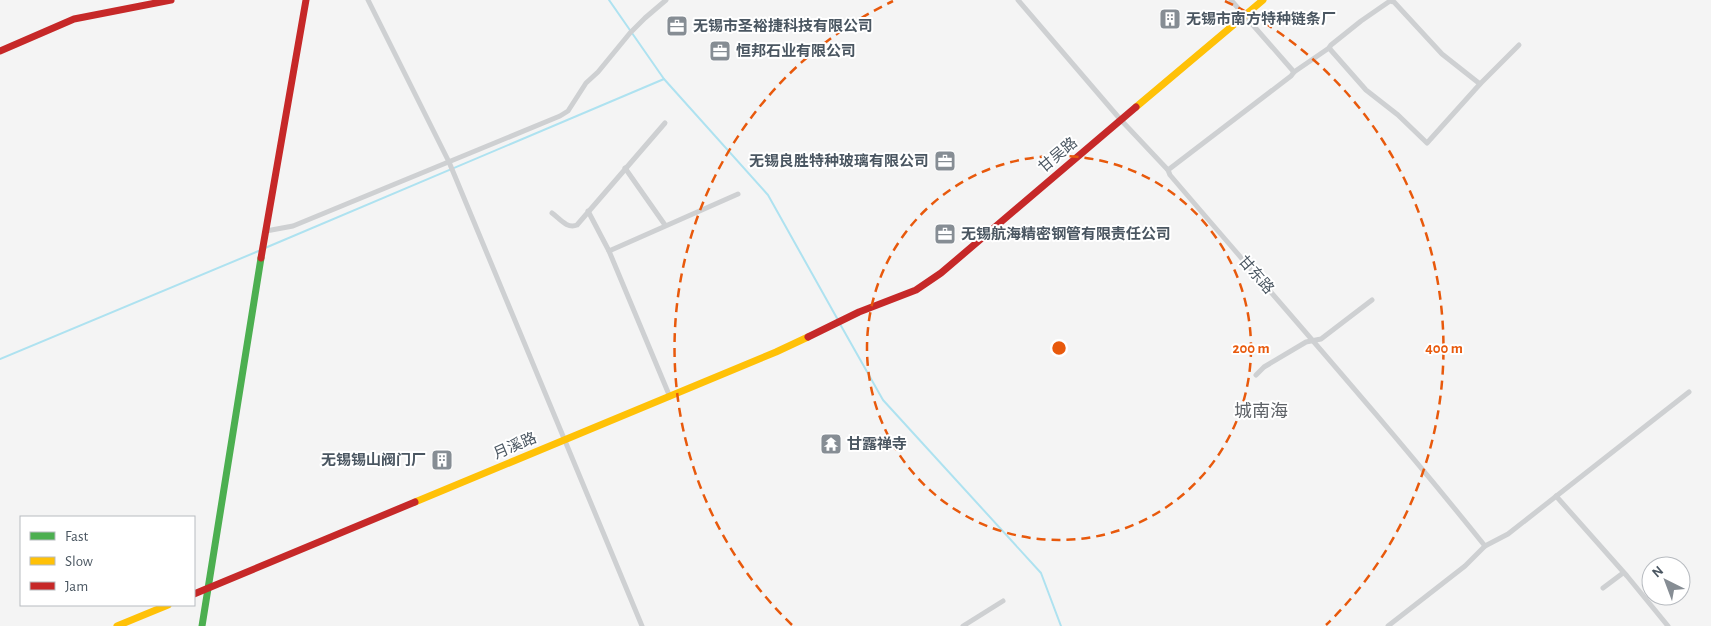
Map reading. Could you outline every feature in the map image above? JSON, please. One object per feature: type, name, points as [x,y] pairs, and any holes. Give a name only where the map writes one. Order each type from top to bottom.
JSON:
[{"type":"street","points":[[0,51],[74,20],[171,0]]},
{"type":"street","points":[[202,626],[262,254],[306,0]]},
{"type":"street","points":[[368,0],[454,174],[642,626]]},
{"type":"street","points":[[266,231],[293,226],[449,164],[560,116],[568,111],[586,83],[598,72],[630,33],[666,0]]},
{"type":"street","name":"甘东路","points":[[1018,0],[1121,120],[1168,170],[1176,182],[1422,468],[1485,546]]},
{"type":"street","points":[[1232,0],[1294,72]]},
{"type":"street","name":"甘吴路","points":[[829,325],[916,290],[933,279],[1263,0]]},
{"type":"street","points":[[1168,170],[1294,72],[1330,48],[1331,45],[1361,21],[1390,1],[1394,2],[1442,54],[1480,84]]},
{"type":"street","points":[[1330,48],[1366,90],[1398,114],[1427,143],[1480,84],[1519,45]]},
{"type":"street","points":[[552,213],[569,226],[577,225],[665,123]]},
{"type":"street","points":[[626,168],[665,225]]},
{"type":"street","points":[[609,250],[738,194]]},
{"type":"street","points":[[588,211],[609,250],[670,397]]},
{"type":"street","points":[[1256,375],[1264,367],[1306,342],[1322,339],[1372,300]]},
{"type":"street","name":"月溪路","points":[[195,594],[670,397],[776,352],[829,325]]},
{"type":"street","points":[[1388,626],[1465,566],[1485,546],[1508,534],[1688,392]]},
{"type":"street","points":[[1556,496],[1668,626]]},
{"type":"street","points":[[1603,588],[1623,573]]},
{"type":"street","points":[[963,626],[1003,601]]},
{"type":"street","points":[[117,626],[166,606]]},
{"type":"waterway","points":[[609,0],[664,79],[768,195],[838,320]]},
{"type":"waterway","points":[[265,248],[664,79]]},
{"type":"waterway","points":[[0,359],[261,250]]},
{"type":"waterway","points":[[840,324],[883,400],[1041,573],[1061,626]]},
{"type":"traffic: fast","points":[[202,626],[261,258]]},
{"type":"traffic: slow","points":[[1136,107],[1263,0]]},
{"type":"traffic: slow","points":[[415,502],[808,337]]},
{"type":"traffic: slow","points":[[117,626],[166,606]]},
{"type":"traffic: jam","points":[[0,51],[74,19],[171,0]]},
{"type":"traffic: jam","points":[[261,258],[306,0]]},
{"type":"traffic: jam","points":[[808,337],[859,312],[916,290],[941,273],[1136,107]]},
{"type":"traffic: jam","points":[[195,594],[415,502]]},
{"type":"place","name":"无锡市南方特种链条厂","points":[[1170,19]]},
{"type":"place","name":"无锡市圣裕捷科技有限公司","points":[[677,26]]},
{"type":"place","name":"恒邦石业有限公司","points":[[720,51]]},
{"type":"place","name":"无锡良胜特种玻璃有限公司","points":[[945,161]]},
{"type":"place","name":"无锡航海精密钢管有限责任公司","points":[[945,234]]},
{"type":"place","name":"甘露禅寺","points":[[831,444]]},
{"type":"place","name":"无锡锡山阀门厂","points":[[442,460]]},
{"type":"district","name":"城南海","points":[[1261,412]]}]
